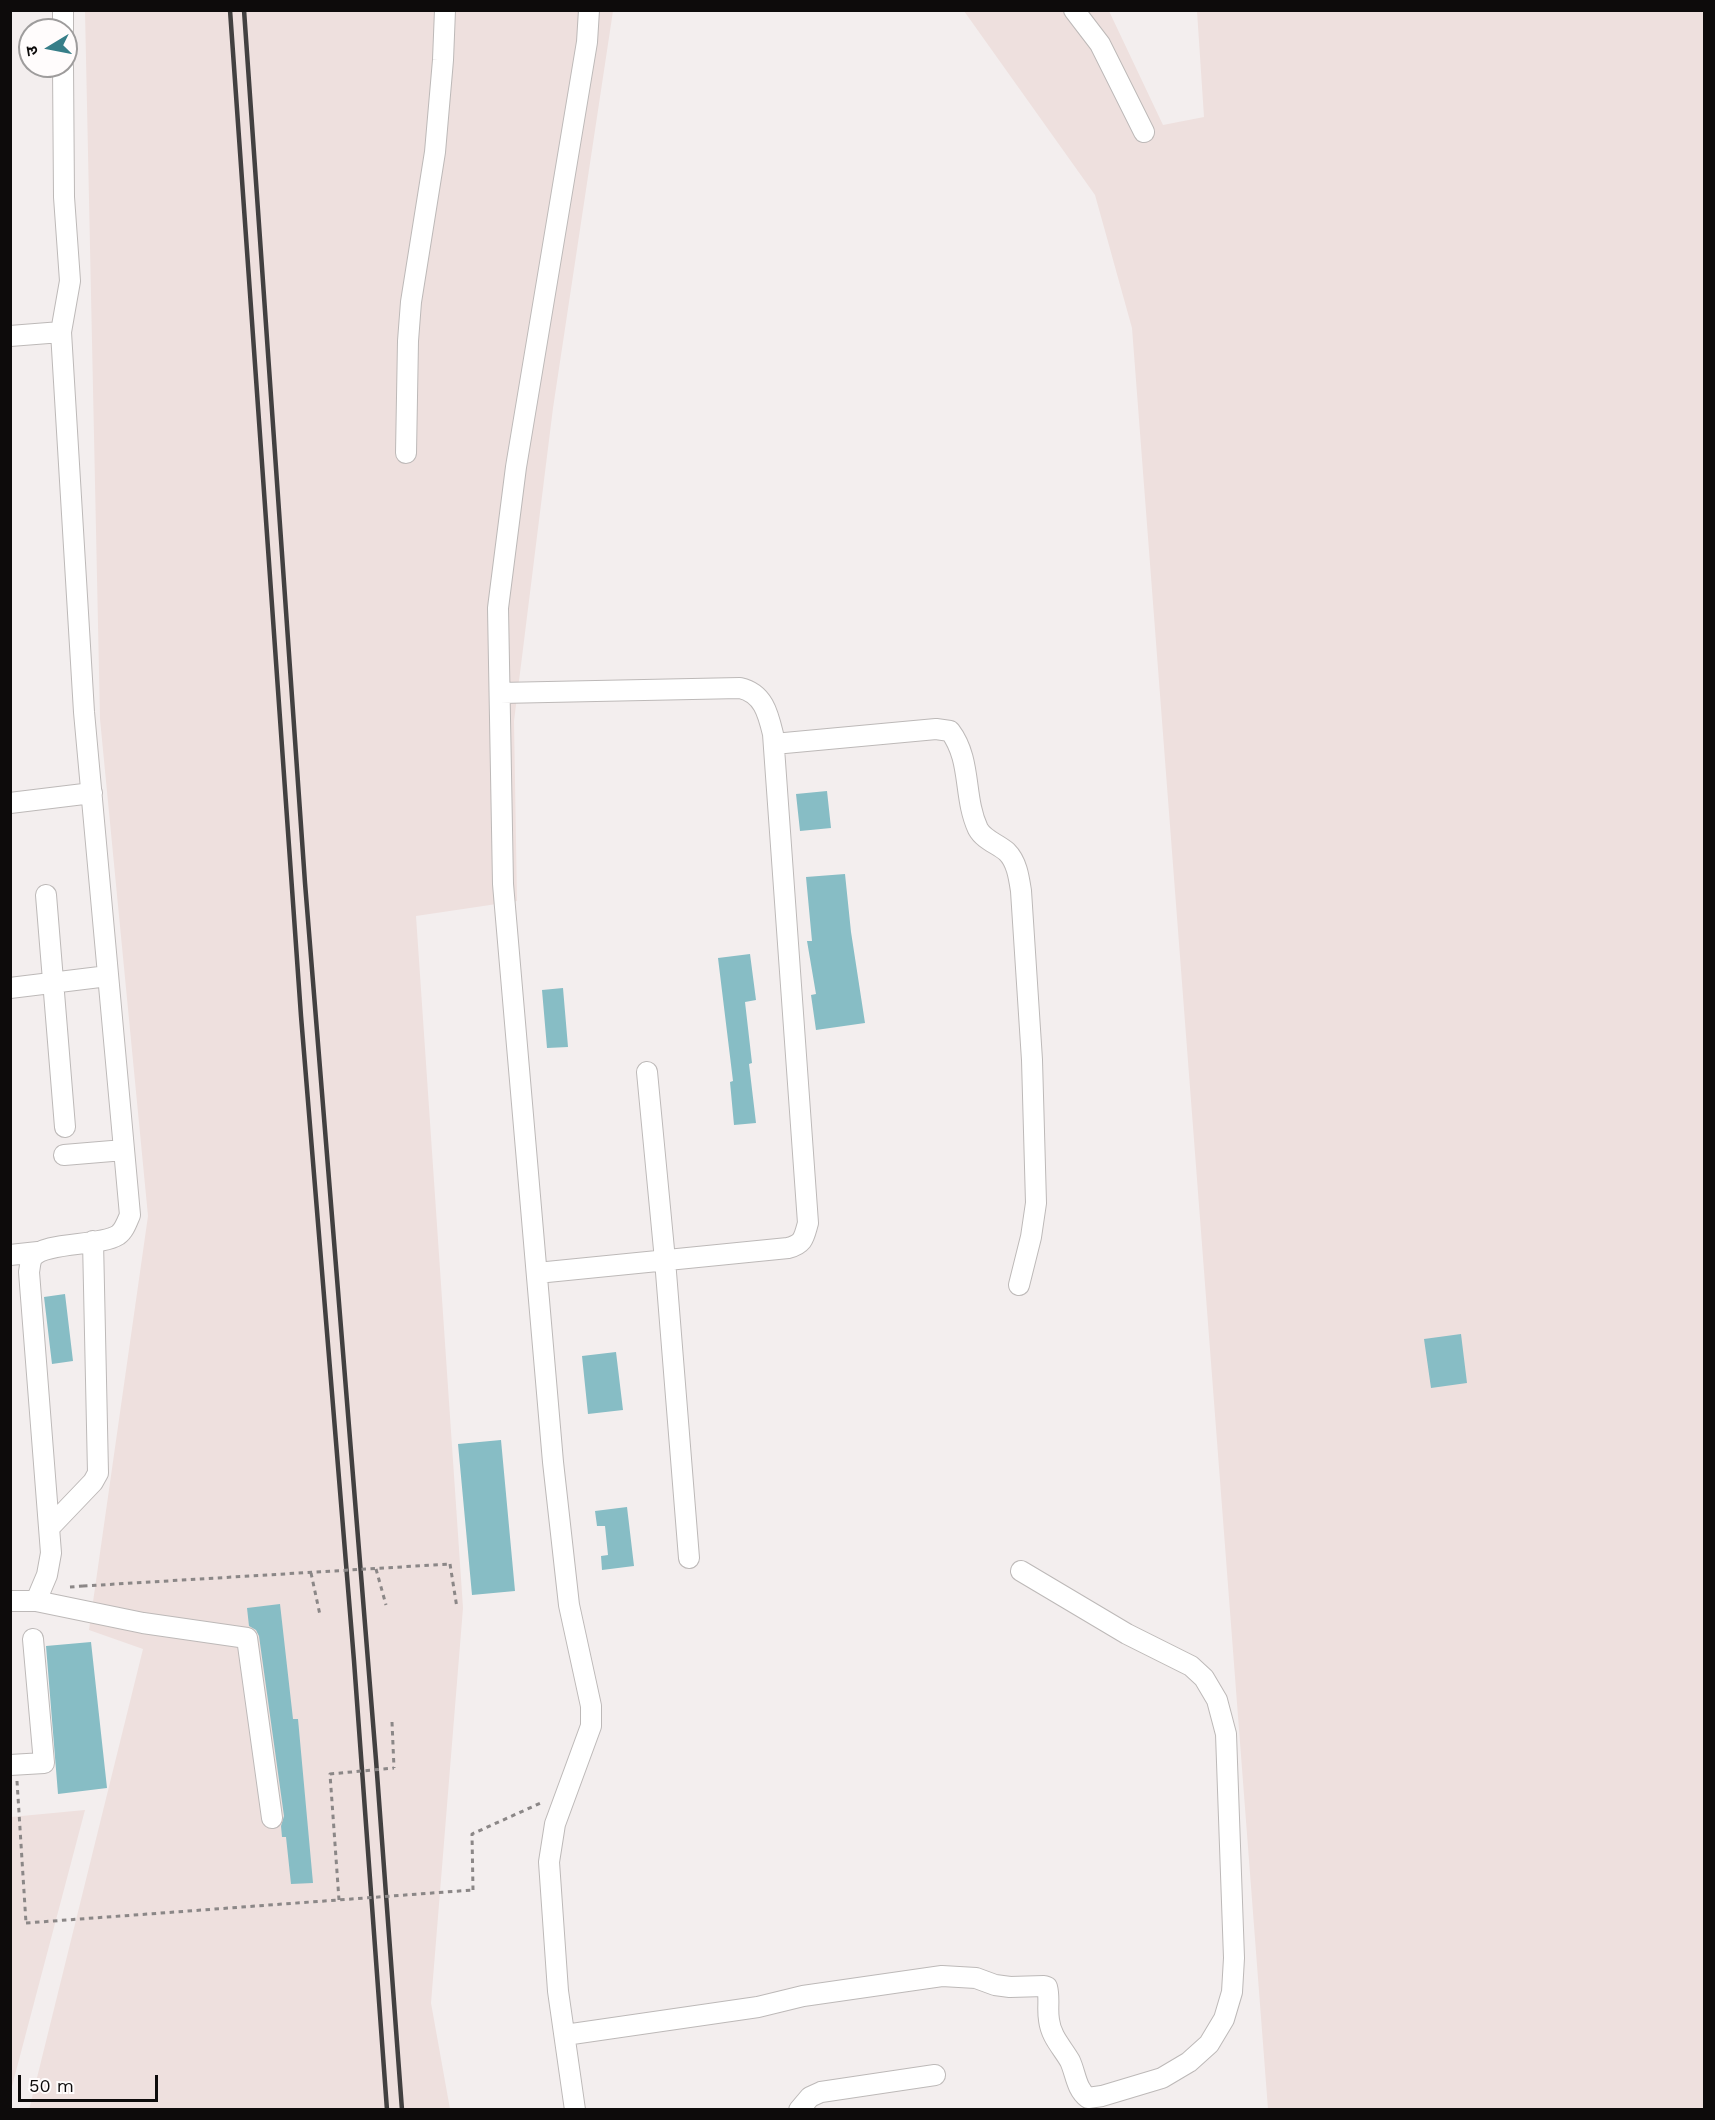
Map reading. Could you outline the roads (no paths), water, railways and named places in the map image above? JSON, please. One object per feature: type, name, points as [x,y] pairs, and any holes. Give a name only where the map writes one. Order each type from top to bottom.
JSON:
[{"type":"street","points":[[405,453],[411,302],[435,152],[445,10]]},
{"type":"street","points":[[574,2109],[558,1991],[549,1863],[555,1824],[591,1726],[591,1706],[569,1605],[553,1461],[503,884],[498,608],[516,467],[587,42],[589,10]]},
{"type":"street","points":[[1074,10],[1100,44],[1144,132]]},
{"type":"street","points":[[10,1255],[109,1239],[120,1234],[130,1215],[84,712],[61,332],[70,281],[64,197],[63,78]]},
{"type":"street","points":[[10,336],[61,332]]},
{"type":"street","points":[[500,693],[740,688],[752,690],[760,698],[768,714],[774,744],[808,1223],[804,1237],[798,1245],[537,1273]]},
{"type":"street","points":[[774,744],[936,729],[950,731],[963,753],[972,814],[980,832],[1008,853],[1018,870],[1032,1060],[1036,1154],[1036,1203],[1031,1237],[1019,1284]]},
{"type":"street","points":[[10,803],[92,793]]},
{"type":"street","points":[[46,895],[65,1127]]},
{"type":"street","points":[[10,988],[108,976]]},
{"type":"street","points":[[647,1071],[665,1260],[688,1558]]},
{"type":"street","points":[[64,1155],[124,1150]]},
{"type":"street","points":[[50,1527],[93,1482],[98,1473],[93,1241]]},
{"type":"street","points":[[36,1601],[47,1575],[50,1559],[50,1527],[29,1272],[31,1259],[38,1252]]},
{"type":"street","points":[[565,2035],[758,2007],[803,1996],[942,1976],[960,1976],[1010,1987],[1047,1987],[1048,2018],[1051,2031],[1070,2061],[1079,2087],[1088,2098],[1162,2078],[1189,2062],[1209,2044],[1224,2019],[1232,1992],[1234,1958],[1226,1734],[1217,1700],[1204,1678],[1191,1666],[1127,1634],[1021,1571]]},
{"type":"street","points":[[10,1601],[36,1601],[143,1623],[247,1638],[272,1818]]},
{"type":"street","points":[[14,1773],[44,1763],[33,1639]]},
{"type":"street","points":[[800,2109],[810,2097],[821,2092],[935,2074]]},
{"type":"railway","points":[[230,10],[301,1016],[354,1661],[387,2110]]},
{"type":"railway","points":[[244,10],[305,883],[402,2110]]}]
